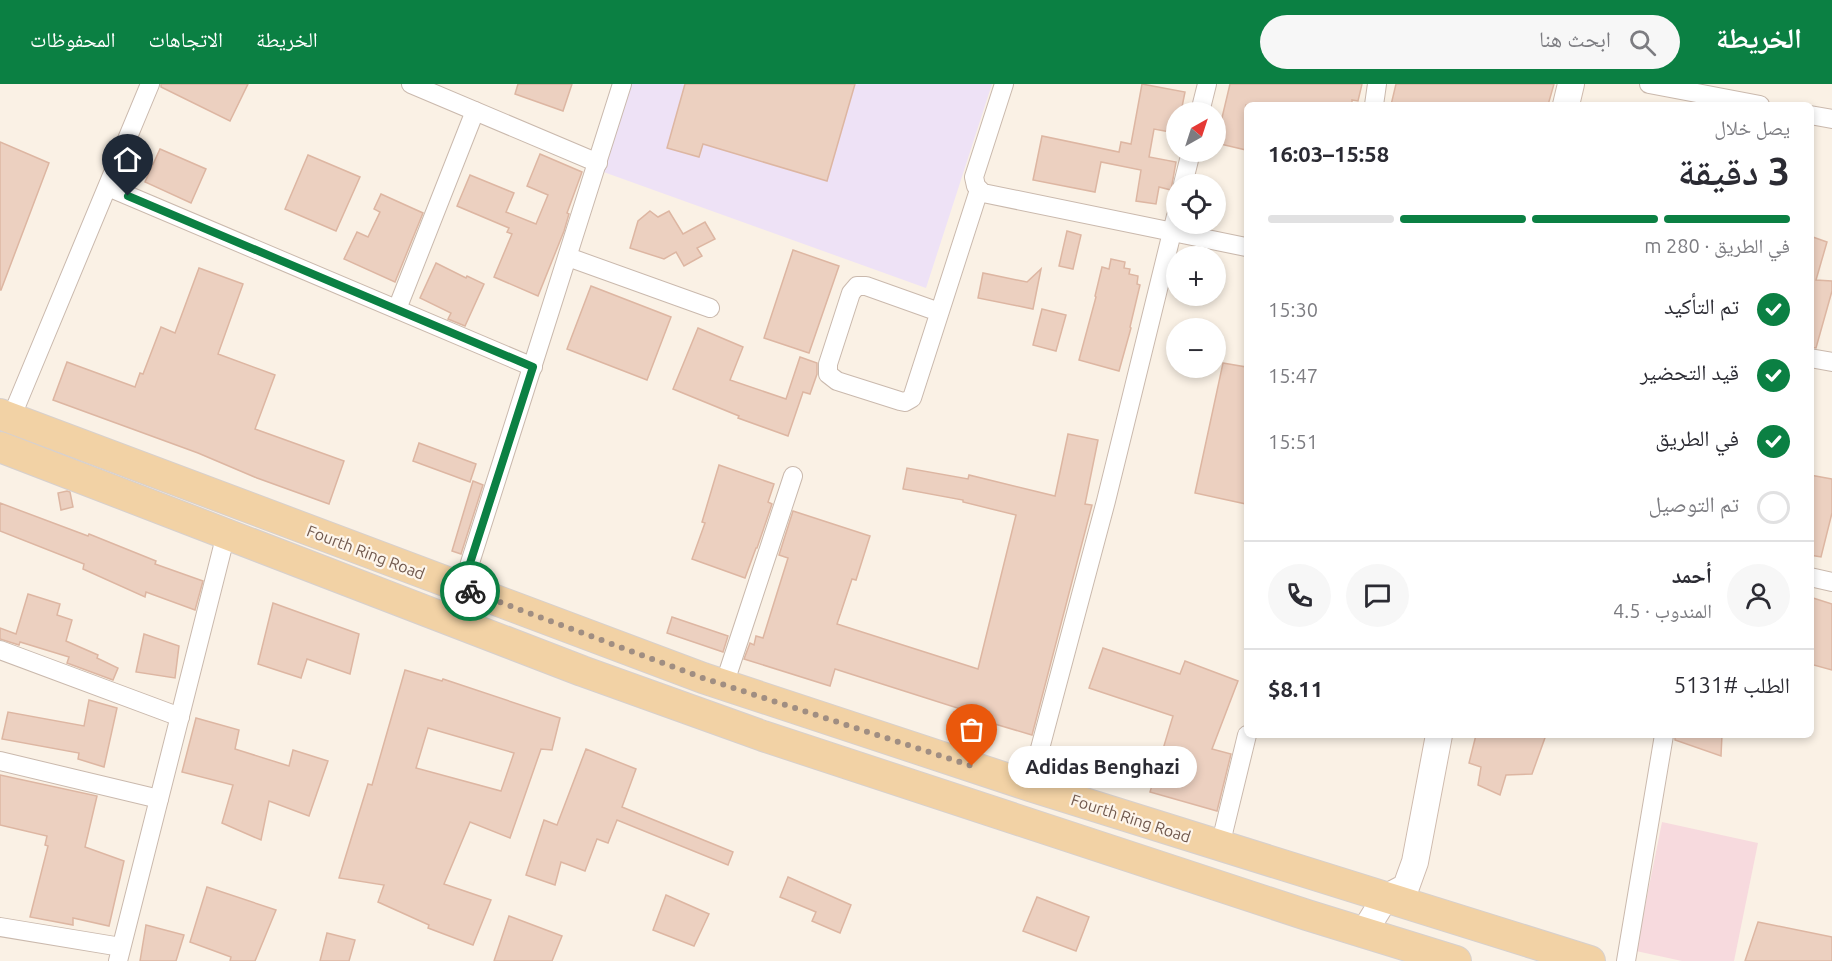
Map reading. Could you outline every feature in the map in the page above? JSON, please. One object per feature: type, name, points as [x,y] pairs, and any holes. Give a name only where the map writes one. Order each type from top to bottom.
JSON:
[{"type":"main road","points":[[1567,102],[1571,84]]},
{"type":"main road","name":"Fourth Ring Road","points":[[5,416],[724,685],[1030,786],[1590,961]]},
{"type":"main road","name":"Fourth Ring Road","points":[[0,447],[582,670],[763,736],[1456,961]]},
{"type":"main road","points":[[102,486],[112,456]]},
{"type":"main road","points":[[1364,932],[1385,898],[1406,886],[1412,872],[1438,738]]},
{"type":"street","points":[[5,416],[108,187],[150,84]]},
{"type":"street","points":[[411,84],[598,163]]},
{"type":"street","points":[[462,588],[598,163],[621,84]]},
{"type":"street","points":[[1004,84],[974,177],[979,190],[987,195],[1166,223]]},
{"type":"street","points":[[1202,102],[1207,84]]},
{"type":"street","points":[[1374,102],[1377,84]]},
{"type":"street","points":[[1649,84],[1744,102]]},
{"type":"street","points":[[397,309],[475,111]]},
{"type":"street","points":[[1814,116],[1832,119]]},
{"type":"street","points":[[108,187],[533,367]]},
{"type":"street","points":[[939,312],[866,286],[857,286],[851,293],[828,364],[828,374],[837,381],[900,401],[909,401],[914,394],[979,190]]},
{"type":"street","points":[[1030,786],[1106,501],[1172,234]]},
{"type":"street","points":[[1205,234],[1244,246]]},
{"type":"street","points":[[568,257],[710,308]]},
{"type":"street","points":[[1814,359],[1832,362]]},
{"type":"street","points":[[724,685],[793,476]]},
{"type":"street","points":[[0,927],[120,954],[226,534]]},
{"type":"street","points":[[1814,579],[1832,582]]},
{"type":"street","points":[[0,650],[180,717]]},
{"type":"street","points":[[1220,846],[1246,738]]},
{"type":"street","points":[[1626,961],[1663,738]]},
{"type":"street","points":[[0,761],[159,799]]},
{"type":"shaded area","points":[[627,84],[992,84],[926,288],[598,170]]},
{"type":"shaded area","points":[[1662,822],[1758,843],[1734,961],[1682,961],[1636,951]]},
{"type":"building","points":[[161,84],[248,84],[230,121],[161,87]]},
{"type":"building","points":[[518,84],[572,84],[563,111],[515,94]]},
{"type":"building","points":[[685,84],[855,84],[827,181],[703,144],[699,157],[667,148]]},
{"type":"building","points":[[1142,84],[1185,92],[1183,102],[1166,102],[1166,131],[1154,129],[1149,157],[1166,162],[1176,162],[1174,174],[1166,174],[1166,189],[1159,187],[1156,204],[1136,201],[1141,170],[1101,162],[1095,192],[1033,180],[1042,136],[1119,152],[1121,142],[1131,144]]},
{"type":"building","points":[[1230,84],[1362,84],[1358,101],[1352,100],[1352,102],[1244,102],[1244,150],[1226,145],[1226,102]]},
{"type":"building","points":[[1396,84],[1554,84],[1549,102],[1392,102]]},
{"type":"building","points":[[0,142],[49,163],[1,290],[0,290]]},
{"type":"building","points":[[160,149],[206,169],[191,203],[145,182]]},
{"type":"building","points":[[540,154],[582,172],[567,213],[569,214],[564,231],[538,296],[494,277],[512,234],[507,232],[509,228],[457,206],[470,175],[514,193],[506,212],[536,224],[548,195],[527,186]]},
{"type":"building","points":[[308,155],[360,177],[336,231],[285,209]]},
{"type":"building","points":[[381,194],[423,213],[395,282],[344,259],[357,232],[368,237],[380,212],[374,209]]},
{"type":"building","points":[[650,211],[658,217],[669,211],[683,234],[705,222],[715,239],[697,248],[702,256],[684,266],[676,252],[664,259],[630,248],[638,221]]},
{"type":"building","points":[[1067,231],[1081,235],[1073,269],[1059,266]]},
{"type":"building","points":[[1814,237],[1827,242],[1816,280],[1832,281],[1832,291],[1816,348],[1814,348]]},
{"type":"building","points":[[793,250],[839,266],[809,353],[764,338]]},
{"type":"building","points":[[1111,259],[1125,262],[1124,268],[1130,269],[1129,274],[1138,276],[1137,284],[1140,285],[1119,371],[1079,360],[1102,267],[1109,269]]},
{"type":"building","points":[[436,263],[484,284],[465,326],[448,319],[451,313],[420,298]]},
{"type":"building","points":[[199,268],[243,284],[218,354],[275,375],[255,429],[344,461],[329,504],[53,400],[67,362],[135,387],[140,373],[143,374],[161,327],[175,333]]},
{"type":"building","points":[[1041,269],[1033,309],[978,298],[983,273],[1027,282]]},
{"type":"building","points":[[591,286],[671,317],[647,380],[567,349]]},
{"type":"building","points":[[1042,309],[1066,315],[1056,351],[1033,345]]},
{"type":"building","points":[[698,328],[743,347],[730,380],[786,399],[800,357],[817,363],[817,374],[810,394],[803,392],[788,436],[738,418],[739,416],[673,389]]},
{"type":"building","points":[[1226,364],[1244,367],[1244,504],[1195,493],[1220,378],[1226,378]]},
{"type":"building","points":[[1068,434],[1098,440],[1085,504],[1092,505],[1032,735],[988,722],[989,718],[835,669],[830,686],[744,659],[750,643],[754,645],[756,636],[763,638],[788,558],[779,555],[793,511],[870,536],[856,580],[852,579],[837,624],[978,669],[1016,515],[963,502],[963,500],[903,489],[907,468],[968,479],[969,475],[1055,496]]},
{"type":"building","points":[[419,443],[476,464],[470,482],[413,461]]},
{"type":"building","points":[[719,465],[774,484],[768,502],[772,504],[745,578],[692,559],[705,523],[702,522]]},
{"type":"building","points":[[1814,476],[1832,479],[1832,513],[1821,557],[1814,556]]},
{"type":"building","points":[[473,481],[483,485],[461,554],[452,551]]},
{"type":"building","points":[[70,492],[73,507],[61,510],[58,493]]},
{"type":"building","points":[[0,503],[88,536],[89,534],[156,561],[155,564],[203,581],[195,610],[146,592],[145,597],[83,569],[84,564],[0,531]]},
{"type":"building","points":[[28,594],[60,604],[57,615],[72,620],[66,641],[98,655],[97,658],[118,668],[113,680],[67,663],[69,657],[20,642],[19,645],[0,639],[0,628],[16,634]]},
{"type":"building","points":[[1814,598],[1832,604],[1832,670],[1814,665]]},
{"type":"building","points":[[273,603],[359,634],[350,674],[307,659],[301,678],[258,664]]},
{"type":"building","points":[[672,617],[728,636],[723,652],[667,633]]},
{"type":"building","points":[[144,634],[179,646],[175,678],[136,672]]},
{"type":"building","points":[[1103,648],[1180,674],[1185,661],[1238,681],[1212,749],[1231,754],[1217,811],[1150,792],[1173,716],[1089,688]]},
{"type":"building","points":[[405,670],[442,681],[443,679],[560,718],[552,750],[541,749],[510,838],[470,822],[444,884],[491,900],[473,945],[428,928],[429,925],[378,902],[384,885],[339,878],[368,784],[372,785]],"holes":[[[428,728],[514,753],[501,791],[416,768]]]},
{"type":"building","points":[[89,700],[117,708],[104,767],[78,759],[79,753],[2,739],[8,712],[84,726]]},
{"type":"building","points":[[196,718],[239,730],[235,749],[289,766],[293,750],[328,761],[309,816],[269,801],[261,840],[222,823],[233,785],[182,772]]},
{"type":"building","points":[[1475,738],[1545,738],[1532,774],[1506,775],[1500,795],[1478,785],[1481,767],[1469,763]]},
{"type":"building","points":[[1675,738],[1722,738],[1721,756],[1675,740]]},
{"type":"building","points":[[586,749],[636,769],[622,807],[733,852],[728,865],[617,820],[608,843],[597,839],[585,871],[561,862],[555,885],[526,875],[544,820],[557,825]]},
{"type":"building","points":[[0,775],[97,796],[85,847],[124,861],[109,926],[73,918],[73,925],[30,917],[48,846],[45,845],[47,836],[0,825]]},
{"type":"building","points":[[788,877],[851,905],[840,933],[812,921],[816,912],[780,897]]},
{"type":"building","points":[[207,887],[276,910],[255,961],[230,961],[231,957],[190,942]]},
{"type":"building","points":[[666,895],[709,914],[694,946],[653,930]]},
{"type":"building","points":[[1037,897],[1089,917],[1076,951],[1023,931]]},
{"type":"building","points":[[509,916],[562,936],[552,961],[494,961]]},
{"type":"building","points":[[1758,922],[1832,937],[1832,961],[1745,961]]},
{"type":"building","points":[[146,925],[184,935],[176,961],[140,961]]},
{"type":"building","points":[[327,933],[355,940],[349,961],[320,961]]},
{"type":"way so far","points":[[470,591],[703,678],[972,766]]},
{"type":"place","name":"Adidas Benghazi","points":[[972,766]]},
{"type":"route","points":[[128,196],[533,367],[462,588],[470,591]]}]
